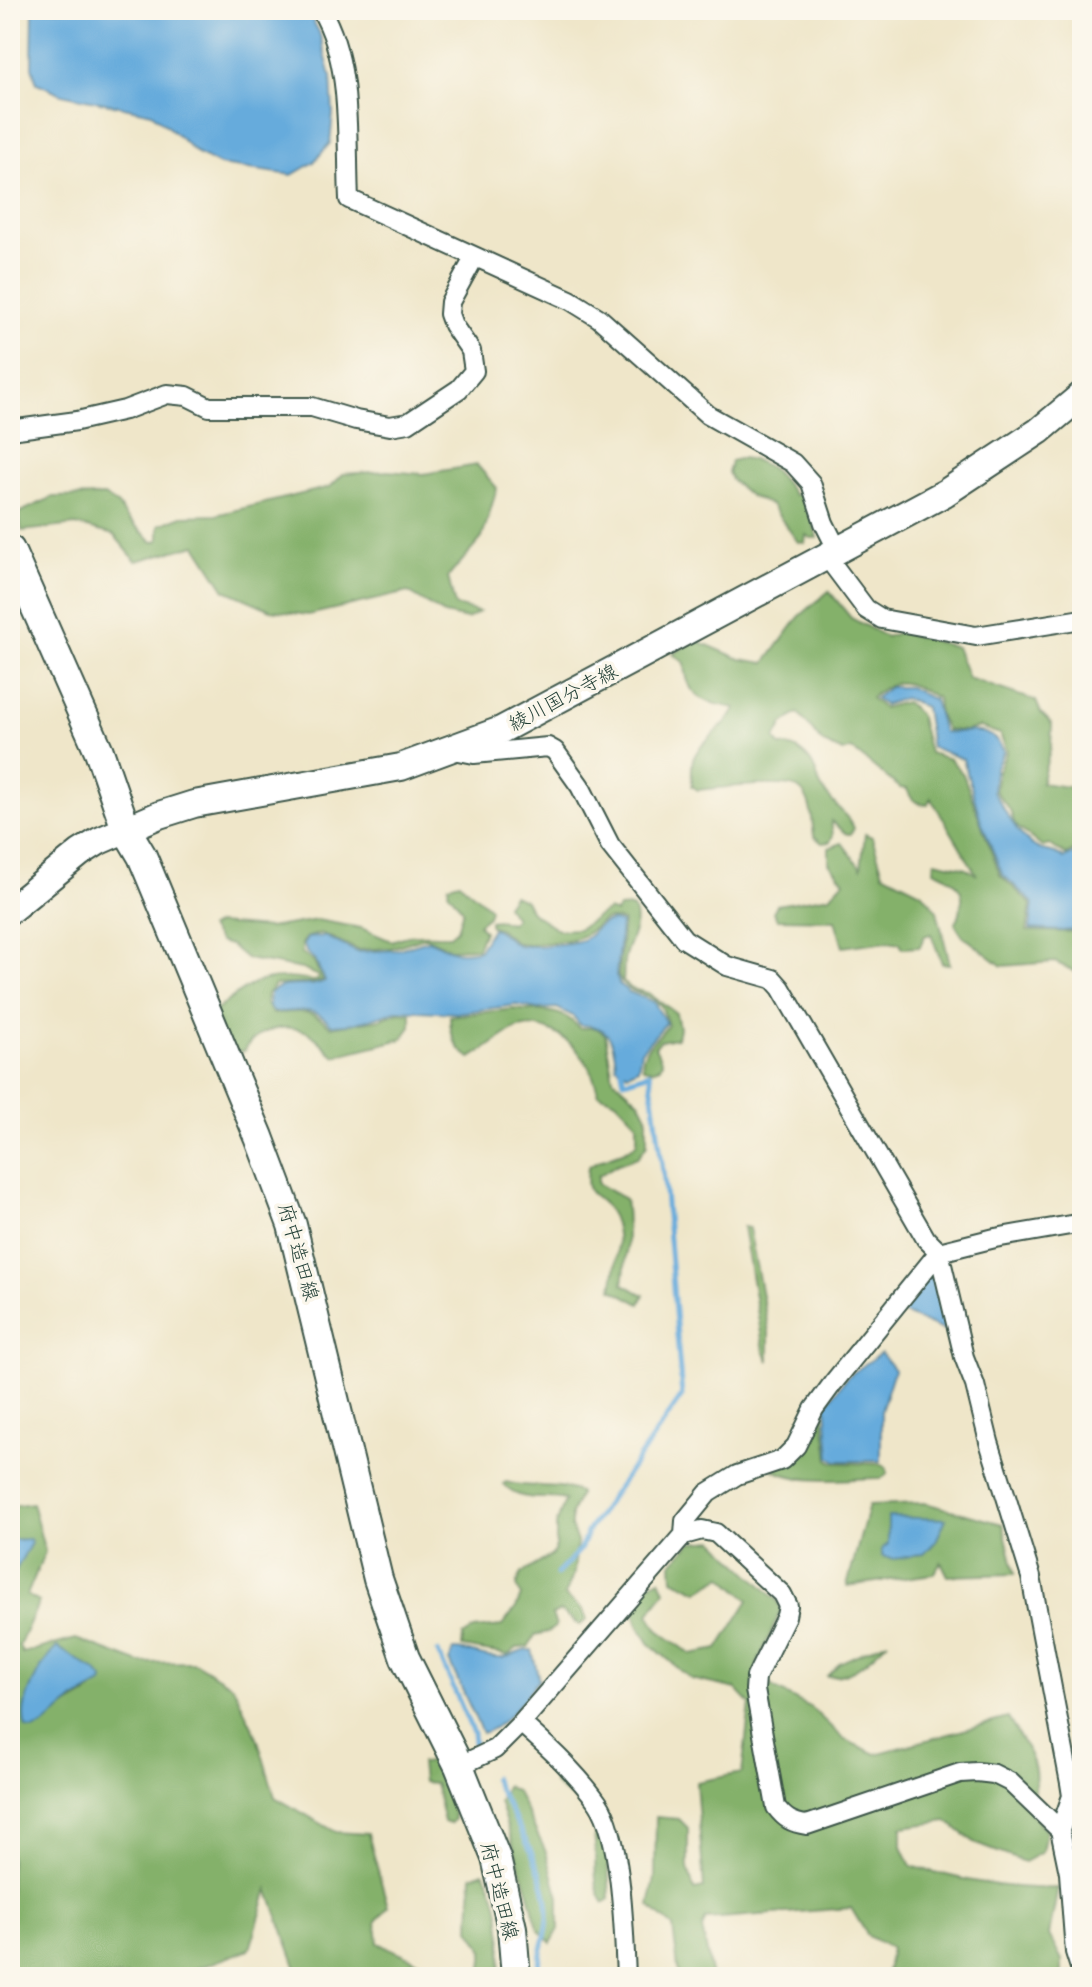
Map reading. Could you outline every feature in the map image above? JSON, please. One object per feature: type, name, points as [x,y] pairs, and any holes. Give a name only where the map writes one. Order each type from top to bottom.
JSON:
[{"type":"main road","name":"綾川国分寺線","points":[[10,910],[80,853],[126,829],[194,804],[401,767],[454,750],[501,730],[990,466],[1082,395]]},
{"type":"main road","name":"府中造田線","points":[[10,550],[99,751],[126,829],[142,856],[281,1190],[303,1261],[378,1579],[405,1658],[459,1766],[496,1858],[512,1928],[516,1977]]},
{"type":"street","points":[[321,10],[329,24],[340,61],[349,199],[570,300],[599,318],[708,415],[793,463],[811,483],[832,554],[866,609],[882,619],[976,636],[1082,619]]},
{"type":"street","points":[[10,430],[77,421],[125,410],[167,394],[187,396],[209,407],[312,407],[390,426],[408,423],[459,389],[474,371],[471,351],[449,314],[450,302],[474,258]]},
{"type":"street","points":[[454,750],[474,754],[548,747],[555,751],[580,786],[610,845],[684,939],[727,966],[773,979],[781,988],[926,1239],[939,1252],[964,1357],[1031,1577],[1072,1796],[1060,1830],[1069,1873],[1075,1952],[1082,1974]]},
{"type":"street","points":[[684,1535],[685,1521],[708,1493],[737,1475],[782,1460],[796,1446],[814,1409],[833,1383],[939,1252],[995,1238],[1082,1223]]},
{"type":"street","points":[[459,1766],[495,1749],[684,1535],[702,1530],[716,1533],[782,1594],[788,1606],[756,1677],[755,1690],[776,1807],[784,1818],[807,1825],[942,1778],[977,1772],[994,1774],[1010,1782],[1060,1830]]},
{"type":"street","points":[[521,1723],[561,1760],[599,1804],[615,1840],[626,1977]]},
{"type":"green space","points":[[742,458],[760,462],[772,470],[794,495],[807,495],[817,538],[806,535],[805,543],[798,542],[771,505],[750,496],[731,480],[728,472],[731,461]]},
{"type":"green space","points":[[477,465],[497,488],[482,538],[448,577],[455,606],[479,612],[467,619],[444,614],[408,592],[308,615],[271,610],[225,590],[196,545],[136,561],[114,535],[76,525],[22,531],[18,513],[53,497],[104,496],[118,505],[126,517],[153,542],[159,540],[159,525],[182,516],[216,515],[330,487],[343,474],[388,471],[423,474]]},
{"type":"green space","points":[[829,591],[851,618],[886,637],[900,632],[956,647],[968,678],[1036,701],[1041,713],[1052,724],[1051,747],[1041,783],[1082,789],[1082,846],[1066,855],[1050,845],[1042,847],[1015,825],[1010,810],[995,791],[998,771],[1007,751],[1000,734],[980,727],[966,731],[946,730],[939,714],[937,698],[911,685],[896,683],[871,698],[883,708],[905,702],[919,714],[929,753],[950,759],[963,774],[1000,875],[1031,904],[1027,931],[1082,932],[1082,975],[1055,962],[1002,966],[962,935],[955,924],[962,905],[961,891],[952,880],[934,870],[935,861],[966,868],[977,875],[931,798],[928,804],[917,802],[907,789],[900,788],[852,749],[843,752],[823,743],[798,713],[783,724],[775,739],[780,746],[796,749],[810,760],[821,786],[854,828],[851,834],[831,821],[833,835],[830,842],[822,843],[814,836],[807,798],[792,786],[751,785],[698,790],[692,786],[693,759],[736,708],[699,697],[689,684],[685,663],[673,654],[696,640],[740,659],[765,663],[799,617]]},
{"type":"green space","points":[[865,834],[872,837],[883,873],[923,893],[937,911],[950,964],[942,963],[931,934],[924,936],[920,947],[902,948],[900,943],[887,941],[843,947],[835,920],[777,919],[773,912],[777,905],[830,896],[844,881],[829,863],[829,848],[842,843],[861,868]]},
{"type":"green space","points":[[459,882],[490,908],[488,916],[478,924],[484,931],[477,948],[450,949],[425,937],[391,948],[358,950],[321,933],[305,938],[302,953],[314,962],[323,980],[275,985],[267,994],[266,1004],[273,1014],[305,1012],[331,1027],[381,1019],[399,1012],[411,1013],[411,1027],[402,1039],[335,1056],[309,1033],[296,1028],[278,1028],[254,1039],[243,1052],[228,1050],[213,1013],[258,982],[281,978],[313,981],[318,976],[302,969],[247,959],[230,945],[219,942],[209,928],[217,924],[268,928],[317,920],[361,928],[391,941],[415,935],[450,935],[457,929],[463,910],[448,891],[449,885]]},
{"type":"green space","points":[[513,895],[525,900],[531,912],[559,930],[578,929],[608,910],[616,913],[619,908],[632,907],[636,919],[625,956],[623,982],[632,989],[648,993],[676,1013],[679,1028],[677,1038],[660,1041],[655,1047],[662,1062],[660,1067],[652,1070],[643,1068],[643,1061],[647,1050],[668,1025],[662,1008],[651,998],[627,987],[618,976],[623,921],[602,921],[574,939],[529,944],[516,942],[498,928],[490,926],[490,921],[510,923],[515,918],[506,905]]},
{"type":"green space","points":[[515,1009],[557,1013],[579,1028],[596,1028],[605,1034],[613,1078],[640,1102],[647,1116],[647,1145],[638,1157],[598,1176],[598,1184],[625,1199],[627,1242],[623,1284],[644,1295],[640,1304],[612,1289],[618,1248],[616,1228],[608,1209],[587,1185],[588,1167],[637,1143],[637,1123],[616,1101],[599,1094],[591,1071],[580,1054],[553,1032],[542,1028],[519,1028],[471,1058],[454,1041],[450,1016]]},
{"type":"green space","points":[[743,1227],[749,1228],[769,1332],[769,1361],[764,1351]]},
{"type":"green space","points":[[823,1409],[829,1460],[835,1463],[882,1464],[887,1474],[881,1478],[813,1480],[774,1470]]},
{"type":"green space","points":[[503,1484],[562,1487],[580,1493],[571,1514],[571,1527],[577,1542],[574,1573],[565,1596],[583,1610],[587,1620],[580,1625],[560,1611],[552,1615],[556,1626],[535,1635],[528,1647],[517,1648],[508,1655],[462,1647],[463,1636],[474,1629],[502,1626],[516,1608],[521,1596],[517,1585],[521,1574],[552,1555],[556,1547],[556,1525],[565,1500],[524,1497],[509,1490]]},
{"type":"green space","points":[[32,1503],[45,1552],[27,1595],[39,1602],[19,1646],[22,1653],[76,1639],[140,1663],[194,1662],[233,1686],[257,1737],[275,1797],[336,1832],[368,1834],[388,1907],[376,1921],[378,1943],[452,1976],[300,1977],[268,1889],[250,1949],[174,1977],[10,1977],[10,1580],[31,1543],[10,1540],[10,1506]],"holes":[[[57,1647],[103,1679],[99,1684],[58,1712]]]},
{"type":"green space","points":[[925,1503],[1003,1524],[1015,1574],[948,1576],[941,1562],[933,1574],[847,1586],[869,1505]],"holes":[[[936,1541],[924,1554],[911,1555],[882,1549],[888,1545]]]},
{"type":"green space","points":[[714,1540],[777,1600],[781,1610],[757,1664],[773,1688],[810,1707],[845,1740],[876,1754],[1008,1718],[1033,1763],[1035,1783],[1029,1812],[1046,1830],[1042,1852],[1024,1862],[977,1844],[947,1821],[902,1827],[902,1846],[911,1866],[948,1876],[1020,1887],[1058,1888],[1049,1935],[1062,1960],[1062,1977],[886,1977],[891,1948],[868,1936],[851,1908],[706,1919],[702,1929],[712,1977],[679,1977],[673,1927],[649,1906],[655,1878],[656,1817],[679,1819],[688,1828],[688,1868],[694,1890],[704,1888],[696,1782],[742,1773],[750,1704],[736,1689],[691,1679],[649,1643],[637,1622],[634,1609],[648,1585],[660,1579],[665,1591],[649,1614],[658,1630],[691,1654],[718,1649],[749,1600],[723,1576],[698,1591],[673,1579],[672,1563],[692,1542]]},
{"type":"green space","points":[[888,1641],[853,1670],[827,1676],[841,1662]]},
{"type":"green space","points":[[436,1761],[447,1765],[454,1819],[450,1824],[444,1822],[435,1783],[423,1782],[421,1763]]},
{"type":"green space","points":[[557,1775],[565,1775],[596,1812],[607,1845],[610,1899],[604,1903],[596,1882],[591,1819],[582,1805],[554,1784]]},
{"type":"green space","points":[[506,1786],[517,1792],[546,1852],[559,1897],[559,1929],[551,1943],[538,1929],[499,1802]]},
{"type":"green space","points":[[1076,1804],[1082,1805],[1082,1870],[1079,1871],[1069,1848]]},
{"type":"green space","points":[[483,1871],[498,1907],[502,1951],[499,1977],[481,1977],[484,1950],[470,1929],[472,1876]]},
{"type":"water","points":[[33,10],[307,10],[319,32],[331,76],[333,114],[330,143],[314,162],[292,175],[219,165],[199,155],[152,113],[62,94],[37,83],[32,67]]},
{"type":"water","points":[[889,687],[909,687],[934,700],[943,732],[985,733],[998,742],[1004,751],[995,769],[993,792],[1025,839],[1039,849],[1064,858],[1082,850],[1082,929],[1030,929],[1033,903],[1002,874],[980,818],[963,759],[931,747],[925,707],[904,698],[884,705],[875,698]]},
{"type":"water","points":[[614,921],[621,923],[616,976],[620,985],[654,1002],[666,1023],[641,1051],[638,1068],[628,1073],[616,1066],[608,1035],[597,1027],[580,1025],[573,1016],[557,1008],[537,1009],[516,1005],[456,1013],[399,1010],[356,1023],[332,1025],[311,1011],[273,1012],[269,1007],[270,993],[283,986],[312,985],[325,981],[315,960],[306,952],[304,944],[307,938],[324,936],[357,952],[396,950],[428,940],[463,952],[479,950],[492,928],[518,945],[540,946],[582,940],[599,926]]},
{"type":"water","points":[[932,1271],[941,1275],[952,1334],[900,1312]]},
{"type":"water","points":[[881,1353],[894,1370],[881,1411],[881,1461],[837,1461],[830,1457],[826,1405],[847,1377]]},
{"type":"water","points":[[888,1517],[946,1519],[936,1541],[924,1554],[893,1559],[882,1556],[882,1549],[888,1544]]},
{"type":"water","points":[[30,1539],[31,1543],[10,1580],[10,1540]]},
{"type":"water","points":[[57,1647],[97,1672],[103,1679],[102,1684],[75,1699],[43,1726],[33,1730],[26,1728],[25,1707],[32,1684]]},
{"type":"water","points":[[454,1650],[500,1658],[532,1650],[539,1680],[506,1719],[482,1733],[449,1661]]},
{"type":"waterway","points":[[557,1574],[580,1550],[587,1532],[682,1396],[664,1179],[650,1073],[624,1081],[621,1065]]},
{"type":"waterway","points":[[438,1652],[473,1733],[474,1743]]},
{"type":"waterway","points":[[493,1778],[528,1845],[542,1881],[548,1923],[538,1977]]}]
